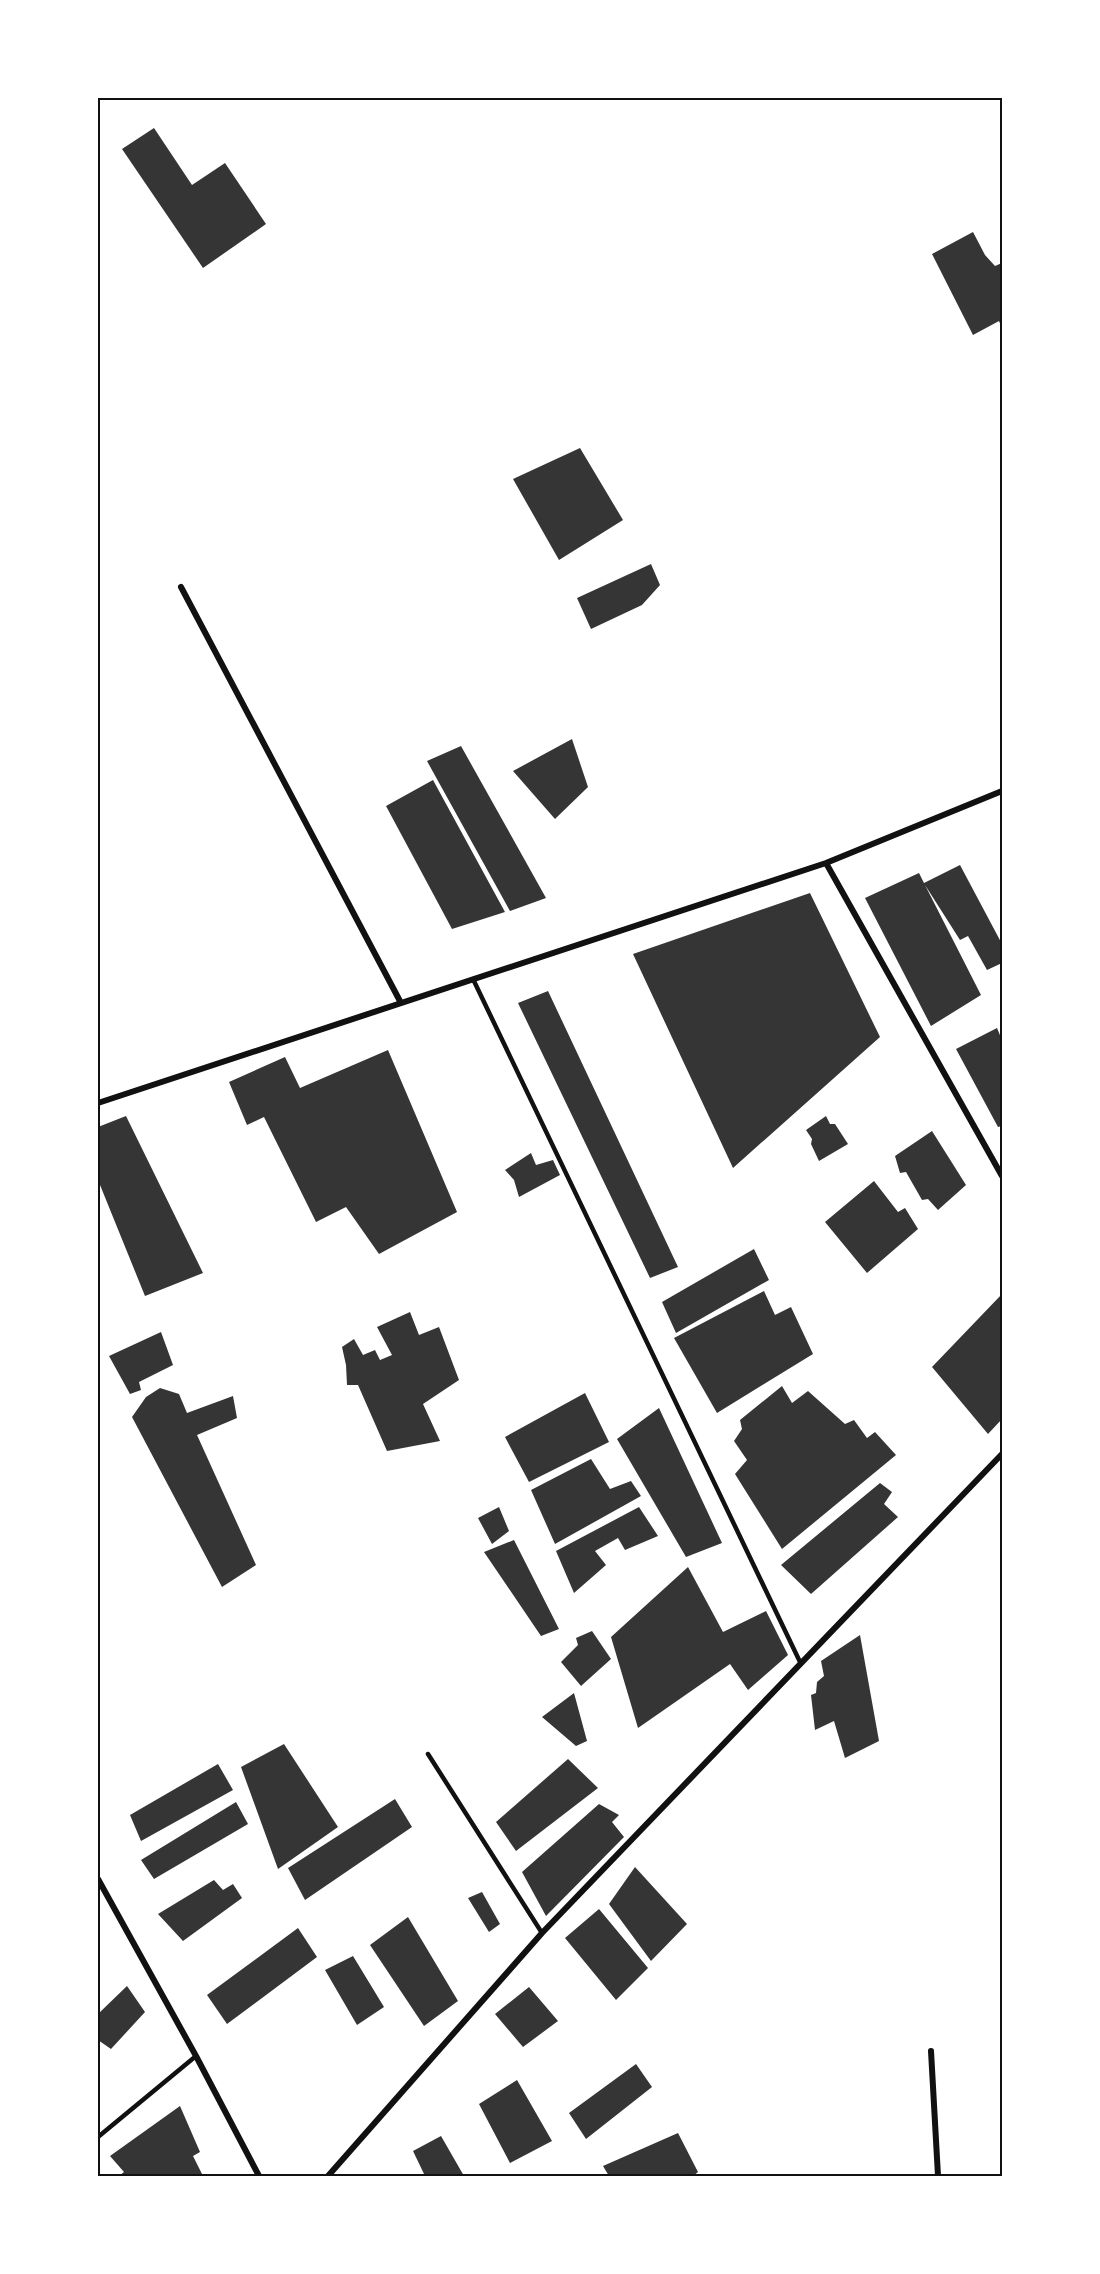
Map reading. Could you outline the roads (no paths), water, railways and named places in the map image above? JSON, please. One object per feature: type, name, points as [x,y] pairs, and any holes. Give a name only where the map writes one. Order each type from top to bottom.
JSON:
[{"type":"street","points":[[181,587],[401,1003]]},
{"type":"street","points":[[98,1103],[826,863],[1002,791]]},
{"type":"street","points":[[826,863],[1002,1176]]},
{"type":"street","points":[[328,2176],[542,1933],[1002,1454]]},
{"type":"street","points":[[98,1879],[196,2056],[259,2176]]},
{"type":"street","points":[[931,2051],[938,2176]]},
{"type":"lane","points":[[473,979],[801,1664]]},
{"type":"lane","points":[[428,1754],[542,1933]]},
{"type":"lane","points":[[98,2137],[196,2056]]}]
